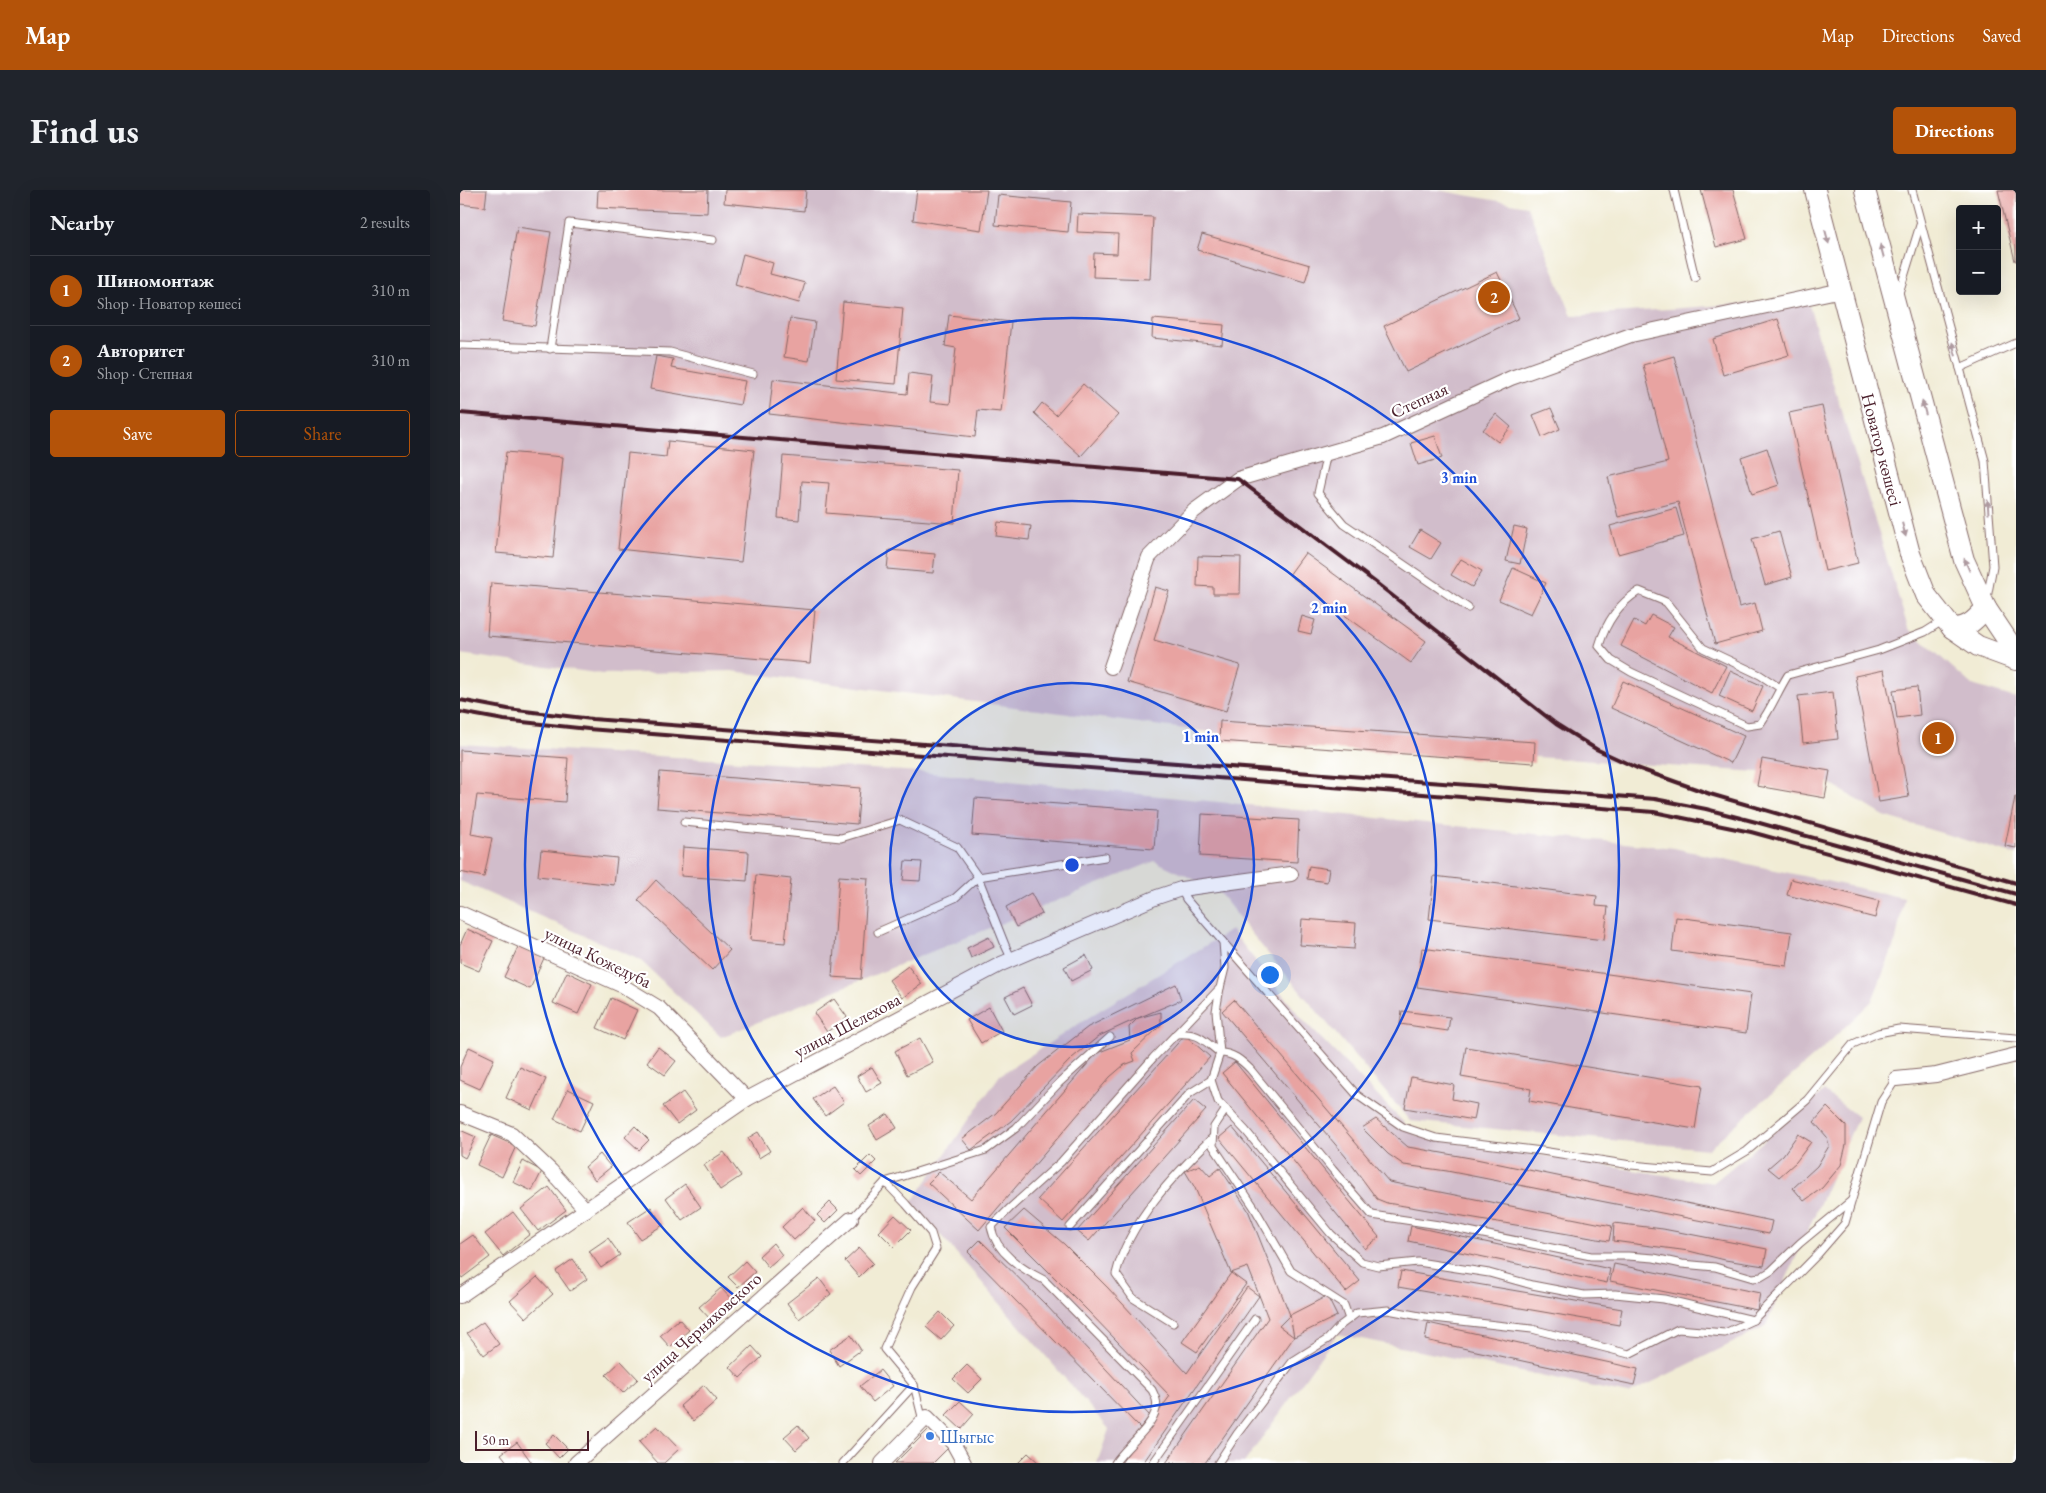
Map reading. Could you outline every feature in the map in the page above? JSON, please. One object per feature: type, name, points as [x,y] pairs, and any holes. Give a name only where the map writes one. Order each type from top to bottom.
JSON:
[{"type":"main road","name":"Новатор көшесі","points":[[1814,190],[1842,290],[1910,554],[1926,595],[1948,624],[1978,646],[2016,660]]},
{"type":"main road","points":[[1865,190],[1964,560],[1986,608],[2016,653]]},
{"type":"main road","points":[[1948,624],[1961,629],[1986,608]]},
{"type":"street","name":"Степная","points":[[1111,667],[1149,556],[1194,511],[1238,479],[1383,437],[1511,378],[1630,334],[1842,290]]},
{"type":"street","name":"улица Шелехова","points":[[460,1296],[747,1099],[1012,960],[1157,897],[1182,889],[1291,874]]},
{"type":"street","name":"улица Кожедуба","points":[[460,913],[621,985],[659,1008],[747,1099]]},
{"type":"street","points":[[1896,1080],[1936,1075],[2016,1055]]},
{"type":"street","points":[[460,1113],[512,1134],[551,1171],[586,1210]]},
{"type":"street","name":"улица Черняховского","points":[[576,1463],[851,1219]]},
{"type":"street","points":[[882,1463],[927,1417],[953,1443],[964,1463]]},
{"type":"lane","points":[[1674,190],[1695,278]]},
{"type":"lane","points":[[1912,190],[1985,461],[1993,566],[1986,608]]},
{"type":"lane","points":[[550,349],[569,223],[712,240]]},
{"type":"lane","points":[[1896,303],[1920,224]]},
{"type":"lane","points":[[1960,368],[2016,343]]},
{"type":"lane","points":[[460,345],[670,352],[753,374]]},
{"type":"lane","points":[[1328,453],[1318,493],[1344,524],[1468,608]]},
{"type":"lane","points":[[1780,688],[1760,675],[1703,648],[1666,602],[1639,591],[1625,600],[1604,629],[1599,646],[1611,660],[1631,672],[1747,726],[1760,724],[1771,710],[1780,688],[1788,675],[1879,650],[1948,624]]},
{"type":"lane","points":[[684,822],[841,838],[900,820],[957,847],[978,877],[1012,960]]},
{"type":"lane","points":[[878,932],[955,898],[978,877],[1105,857]]},
{"type":"lane","points":[[1182,889],[1186,899],[1357,1095],[1403,1127],[1436,1138],[1542,1151],[1631,1165],[1712,1172],[1747,1152],[1807,1100],[1853,1044],[1878,1033],[1899,1029],[2016,1038]]},
{"type":"lane","points":[[1223,942],[1225,968],[1216,1011],[1220,1053],[1211,1080],[1218,1101],[1246,1131],[1331,1234],[1362,1262],[1378,1266],[1418,1262],[1489,1273],[1532,1285],[1584,1295],[1615,1294],[1664,1299],[1753,1320]]},
{"type":"lane","points":[[1116,1463],[1149,1423],[1156,1410],[1156,1400],[1152,1390],[1044,1280],[1013,1260],[999,1247],[991,1227],[1061,1162],[1220,988]]},
{"type":"lane","points":[[1176,1034],[1190,1033],[1202,1038],[1220,1053],[1228,1053],[1239,1059],[1250,1069],[1364,1208],[1372,1215],[1439,1225],[1590,1256],[1654,1258],[1682,1264],[1715,1267],[1753,1278],[1761,1277],[1771,1271],[1800,1243],[1851,1201]]},
{"type":"lane","points":[[851,1219],[885,1182],[986,1150],[1016,1128],[1059,1083],[1110,1037]]},
{"type":"lane","points":[[1070,1227],[1190,1093],[1211,1080]]},
{"type":"lane","points":[[1218,1463],[1236,1434],[1293,1361],[1328,1339],[1357,1314],[1388,1310],[1425,1317],[1532,1328],[1629,1354],[1678,1329],[1725,1332],[1753,1320],[1818,1254],[1845,1223],[1881,1102],[1896,1080]]},
{"type":"lane","points":[[1226,1109],[1214,1127],[1213,1146],[1254,1207],[1291,1271],[1344,1305],[1349,1319]]},
{"type":"lane","points":[[1173,1323],[1133,1298],[1116,1274],[1121,1254],[1147,1212],[1178,1171],[1214,1137]]},
{"type":"lane","points":[[885,1182],[931,1233],[936,1249],[912,1287],[884,1349],[914,1385],[923,1420]]},
{"type":"lane","points":[[1153,1463],[1255,1319]]},
{"type":"lane","points":[[842,1463],[914,1385]]},
{"type":"shaded area","points":[[460,190],[1437,190],[1527,206],[1572,316],[1807,299],[1908,628],[1972,685],[2016,698],[2016,855],[1884,816],[1818,776],[1256,738],[732,671],[603,674],[460,654]]},
{"type":"shaded area","points":[[460,744],[921,772],[1674,848],[1904,898],[1896,940],[1872,1001],[1820,1051],[1708,1149],[1410,1121],[1260,944],[1218,891],[1155,861],[721,1037],[640,960],[460,881]]},
{"type":"shaded area","points":[[1231,930],[1303,1020],[1416,1135],[1713,1183],[1824,1091],[1858,1117],[1765,1327],[1628,1394],[1337,1334],[1244,1463],[1097,1463],[1109,1429],[912,1202],[1000,1075],[1097,1012]]},
{"type":"building","points":[[460,190],[487,190],[485,207],[460,204]]},
{"type":"building","points":[[598,190],[708,190],[707,213],[597,208]]},
{"type":"building","points":[[725,190],[806,190],[804,211],[724,203]]},
{"type":"building","points":[[917,190],[987,190],[981,230],[913,220]]},
{"type":"building","points":[[1701,190],[1733,190],[1747,239],[1716,247]]},
{"type":"building","points":[[1998,190],[2016,190],[2016,261],[2015,261]]},
{"type":"building","points":[[998,195],[1071,202],[1068,232],[995,225]]},
{"type":"building","points":[[1078,214],[1153,217],[1150,279],[1093,277],[1094,253],[1117,254],[1118,234],[1077,232]]},
{"type":"building","points":[[517,227],[551,232],[535,326],[502,321]]},
{"type":"building","points":[[1202,234],[1310,265],[1305,282],[1197,250]]},
{"type":"building","points":[[743,254],[773,263],[770,274],[805,283],[799,303],[735,285]]},
{"type":"building","points":[[1497,272],[1519,318],[1406,372],[1384,326]]},
{"type":"building","points":[[843,302],[903,308],[896,384],[836,379]]},
{"type":"building","points":[[949,315],[1011,322],[1001,412],[978,410],[975,437],[769,414],[773,379],[907,394],[909,373],[933,376],[930,402],[950,404],[956,348],[945,346]]},
{"type":"building","points":[[790,318],[815,322],[809,361],[784,357]]},
{"type":"building","points":[[1153,319],[1224,325],[1222,345],[1152,338]]},
{"type":"building","points":[[1778,319],[1789,355],[1723,375],[1713,339]]},
{"type":"building","points":[[656,356],[673,359],[671,368],[745,381],[740,405],[650,389]]},
{"type":"building","points":[[1674,356],[1739,607],[1755,603],[1762,631],[1715,644],[1678,502],[1618,517],[1608,477],[1668,462],[1643,365]]},
{"type":"building","points":[[1083,384],[1118,415],[1081,456],[1034,413],[1042,403],[1056,415]]},
{"type":"building","points":[[1822,406],[1858,563],[1825,571],[1789,413]]},
{"type":"building","points":[[1551,408],[1560,429],[1542,437],[1533,415]]},
{"type":"building","points":[[1496,414],[1511,427],[1498,442],[1483,430]]},
{"type":"building","points":[[1435,436],[1442,458],[1418,465],[1411,443]]},
{"type":"building","points":[[668,441],[754,450],[741,562],[618,549],[628,453],[666,457]]},
{"type":"building","points":[[1767,448],[1779,485],[1752,494],[1741,457]]},
{"type":"building","points":[[506,452],[563,457],[553,558],[496,553]]},
{"type":"building","points":[[783,456],[958,470],[954,523],[826,513],[829,483],[802,481],[799,520],[778,518]]},
{"type":"building","points":[[1676,508],[1684,536],[1618,554],[1610,526]]},
{"type":"building","points":[[998,522],[1031,526],[1029,540],[996,536]]},
{"type":"building","points":[[1514,526],[1527,529],[1520,564],[1506,561]]},
{"type":"building","points":[[1420,530],[1441,543],[1431,559],[1410,547]]},
{"type":"building","points":[[1779,531],[1792,577],[1765,585],[1752,539]]},
{"type":"building","points":[[889,550],[935,554],[933,573],[887,569]]},
{"type":"building","points":[[1305,553],[1426,641],[1411,663],[1289,575]]},
{"type":"building","points":[[1198,556],[1241,557],[1240,594],[1213,594],[1213,587],[1197,586]]},
{"type":"building","points":[[1461,559],[1482,571],[1472,587],[1451,575]]},
{"type":"building","points":[[1513,568],[1546,583],[1531,614],[1499,600]]},
{"type":"building","points":[[491,583],[815,610],[810,663],[487,636]]},
{"type":"building","points":[[1155,587],[1169,591],[1154,640],[1240,665],[1226,711],[1127,682]]},
{"type":"building","points":[[1651,615],[1674,627],[1668,637],[1726,666],[1712,693],[1621,646],[1634,620],[1645,626]]},
{"type":"building","points":[[1302,616],[1315,620],[1311,634],[1298,631]]},
{"type":"building","points":[[1884,670],[1909,797],[1879,802],[1855,676]]},
{"type":"building","points":[[1730,671],[1763,686],[1752,711],[1719,696]]},
{"type":"building","points":[[1623,681],[1744,736],[1731,763],[1611,708]]},
{"type":"building","points":[[1917,687],[1920,715],[1897,718],[1893,690]]},
{"type":"building","points":[[1833,692],[1838,739],[1803,743],[1798,696]]},
{"type":"building","points":[[1220,721],[1535,742],[1534,763],[1219,741]]},
{"type":"building","points":[[460,750],[568,758],[565,802],[477,795],[471,834],[492,838],[484,877],[460,872]]},
{"type":"building","points":[[1762,759],[1830,771],[1825,798],[1757,786]]},
{"type":"building","points":[[660,772],[860,788],[857,824],[657,808]]},
{"type":"building","points":[[2016,797],[2016,848],[2005,846]]},
{"type":"building","points":[[975,798],[1157,811],[1154,849],[972,835]]},
{"type":"building","points":[[1202,814],[1299,820],[1297,862],[1200,856]]},
{"type":"building","points":[[683,847],[749,852],[747,881],[681,876]]},
{"type":"building","points":[[541,850],[617,858],[614,885],[538,876]]},
{"type":"building","points":[[905,861],[922,862],[920,881],[903,880]]},
{"type":"building","points":[[1309,866],[1329,869],[1327,882],[1307,879]]},
{"type":"building","points":[[756,875],[791,879],[785,943],[750,940]]},
{"type":"building","points":[[839,876],[868,878],[861,979],[832,977]]},
{"type":"building","points":[[1434,876],[1597,896],[1596,906],[1608,907],[1604,940],[1429,919]]},
{"type":"building","points":[[1791,879],[1879,901],[1875,918],[1787,895]]},
{"type":"building","points":[[656,880],[730,950],[712,970],[638,900]]},
{"type":"building","points":[[1031,893],[1042,914],[1016,927],[1006,907]]},
{"type":"building","points":[[1676,917],[1792,932],[1787,966],[1672,951]]},
{"type":"building","points":[[1302,919],[1356,923],[1354,949],[1300,945]]},
{"type":"building","points":[[467,929],[493,941],[479,971],[460,963],[460,945]]},
{"type":"building","points":[[989,937],[994,947],[971,958],[967,948]]},
{"type":"building","points":[[518,947],[544,958],[530,989],[504,977]]},
{"type":"building","points":[[1422,948],[1751,994],[1746,1033],[1417,987]]},
{"type":"building","points":[[1086,955],[1093,970],[1071,981],[1064,967]]},
{"type":"building","points":[[908,966],[922,984],[902,998],[889,980]]},
{"type":"building","points":[[567,972],[592,984],[578,1014],[553,1003]]},
{"type":"building","points":[[1176,984],[1181,1000],[1099,1036],[1072,1058],[1011,1121],[971,1150],[962,1139],[996,1113],[1038,1066],[1088,1027]]},
{"type":"building","points":[[1023,988],[1032,1005],[1014,1014],[1005,997]]},
{"type":"building","points":[[611,998],[637,1010],[623,1040],[597,1028]]},
{"type":"building","points":[[834,999],[847,1017],[827,1032],[814,1013]]},
{"type":"building","points":[[1234,1000],[1389,1182],[1612,1226],[1609,1241],[1387,1203],[1377,1199],[1346,1157],[1222,1011]]},
{"type":"building","points":[[989,1007],[1002,1031],[981,1043],[967,1020]]},
{"type":"building","points":[[1402,1011],[1450,1017],[1448,1031],[1400,1024]]},
{"type":"building","points":[[1161,1012],[1161,1025],[1132,1053],[1135,1061],[1124,1065],[1110,1077],[979,1230],[928,1183],[939,1172],[971,1199],[1097,1053],[1130,1040],[1129,1027],[1138,1018]]},
{"type":"building","points":[[1185,1035],[1210,1057],[1063,1222],[1038,1199]]},
{"type":"building","points":[[920,1038],[933,1062],[907,1075],[895,1051]]},
{"type":"building","points":[[469,1047],[494,1059],[480,1089],[460,1080],[460,1067]]},
{"type":"building","points":[[658,1047],[676,1061],[665,1075],[647,1062]]},
{"type":"building","points":[[1466,1047],[1702,1086],[1695,1129],[1529,1101],[1531,1089],[1461,1077]]},
{"type":"building","points":[[1235,1062],[1379,1237],[1365,1249],[1222,1073]]},
{"type":"building","points":[[520,1067],[546,1079],[532,1110],[506,1098]]},
{"type":"building","points":[[872,1067],[882,1083],[866,1092],[857,1076]]},
{"type":"building","points":[[1411,1077],[1454,1085],[1452,1099],[1477,1104],[1474,1120],[1405,1108]]},
{"type":"building","points":[[833,1086],[844,1102],[825,1116],[813,1099]]},
{"type":"building","points":[[568,1089],[594,1101],[580,1131],[554,1119]]},
{"type":"building","points":[[683,1092],[696,1110],[677,1124],[663,1106]]},
{"type":"building","points":[[1194,1100],[1206,1110],[1089,1241],[1077,1231]]},
{"type":"building","points":[[1827,1107],[1846,1126],[1846,1145],[1841,1165],[1822,1188],[1804,1201],[1793,1188],[1817,1166],[1829,1146],[1827,1137],[1814,1122]]},
{"type":"building","points":[[888,1114],[897,1128],[877,1140],[869,1126]]},
{"type":"building","points":[[1376,1119],[1408,1147],[1476,1159],[1772,1221],[1769,1234],[1447,1171],[1404,1165],[1388,1154],[1362,1128]]},
{"type":"building","points":[[635,1126],[649,1140],[639,1150],[625,1137]]},
{"type":"building","points":[[1232,1127],[1360,1281],[1346,1292],[1219,1138]]},
{"type":"building","points":[[460,1130],[476,1137],[465,1158],[460,1155]]},
{"type":"building","points":[[758,1132],[770,1151],[759,1158],[748,1138]]},
{"type":"building","points":[[1798,1134],[1811,1142],[1796,1162],[1779,1177],[1768,1168],[1783,1155]]},
{"type":"building","points":[[491,1135],[516,1146],[502,1177],[477,1165]]},
{"type":"building","points":[[724,1152],[741,1176],[720,1190],[704,1165]]},
{"type":"building","points":[[600,1154],[611,1167],[595,1180],[585,1167]]},
{"type":"building","points":[[870,1155],[876,1161],[861,1176],[855,1170]]},
{"type":"building","points":[[523,1161],[542,1171],[532,1191],[513,1182]]},
{"type":"building","points":[[1200,1165],[1210,1176],[1220,1168],[1248,1210],[1290,1315],[1279,1326],[1294,1337],[1205,1463],[1166,1463],[1268,1318],[1248,1267],[1231,1273],[1195,1188],[1185,1171]]},
{"type":"building","points":[[685,1184],[701,1207],[682,1220],[666,1198]]},
{"type":"building","points":[[549,1187],[566,1210],[538,1231],[521,1209]]},
{"type":"building","points":[[830,1202],[838,1210],[825,1223],[817,1215]]},
{"type":"building","points":[[651,1207],[663,1225],[640,1239],[628,1222]]},
{"type":"building","points":[[803,1207],[815,1221],[794,1240],[782,1227]]},
{"type":"building","points":[[1024,1210],[1064,1244],[1108,1288],[1187,1373],[1247,1287],[1259,1296],[1143,1463],[1121,1463],[1170,1396],[1005,1228]]},
{"type":"building","points":[[513,1212],[530,1234],[503,1256],[485,1234]]},
{"type":"building","points":[[895,1215],[911,1230],[894,1247],[879,1232]]},
{"type":"building","points":[[1614,1223],[1663,1229],[1767,1249],[1764,1266],[1725,1260],[1689,1251],[1613,1241]]},
{"type":"building","points":[[1411,1226],[1610,1269],[1607,1283],[1408,1241]]},
{"type":"building","points":[[473,1235],[490,1257],[462,1278],[460,1275],[460,1244]]},
{"type":"building","points":[[608,1238],[620,1255],[601,1268],[589,1251]]},
{"type":"building","points":[[980,1240],[1045,1304],[1150,1416],[1140,1428],[968,1252]]},
{"type":"building","points":[[773,1243],[782,1255],[768,1267],[759,1256]]},
{"type":"building","points":[[859,1248],[873,1263],[859,1277],[845,1261]]},
{"type":"building","points":[[573,1259],[587,1279],[570,1291],[556,1271]]},
{"type":"building","points":[[745,1261],[755,1272],[738,1287],[728,1277]]},
{"type":"building","points":[[1614,1264],[1760,1293],[1757,1310],[1610,1281]]},
{"type":"building","points":[[1401,1271],[1622,1309],[1619,1325],[1398,1287]]},
{"type":"building","points":[[1231,1273],[1246,1284],[1197,1352],[1182,1342]]},
{"type":"building","points":[[537,1277],[553,1294],[526,1318],[510,1301]]},
{"type":"building","points":[[819,1278],[831,1294],[799,1319],[787,1303]]},
{"type":"building","points":[[721,1288],[733,1301],[711,1320],[699,1307]]},
{"type":"building","points":[[1327,1296],[1337,1316],[1294,1337],[1290,1315]]},
{"type":"building","points":[[940,1312],[954,1326],[941,1340],[926,1327]]},
{"type":"building","points":[[679,1319],[689,1330],[670,1347],[660,1336]]},
{"type":"building","points":[[483,1322],[499,1344],[484,1355],[467,1333]]},
{"type":"building","points":[[1428,1323],[1638,1369],[1634,1385],[1425,1340]]},
{"type":"building","points":[[851,1335],[861,1350],[839,1366],[829,1350]]},
{"type":"building","points":[[752,1346],[762,1357],[740,1378],[730,1367]]},
{"type":"building","points":[[621,1361],[638,1379],[623,1393],[606,1375]]},
{"type":"building","points":[[967,1365],[982,1379],[968,1393],[953,1379]]},
{"type":"building","points":[[880,1370],[893,1386],[873,1402],[860,1386]]},
{"type":"building","points":[[704,1385],[717,1400],[693,1421],[680,1406]]},
{"type":"building","points":[[960,1401],[974,1414],[961,1429],[946,1415]]},
{"type":"building","points":[[798,1425],[809,1438],[796,1450],[784,1437]]},
{"type":"building","points":[[657,1426],[679,1449],[664,1463],[658,1463],[639,1442]]},
{"type":"building","points":[[929,1429],[948,1448],[933,1463],[895,1463]]},
{"type":"building","points":[[554,1435],[568,1449],[559,1458],[545,1443]]},
{"type":"building","points":[[517,1442],[532,1463],[508,1463],[501,1454]]},
{"type":"building","points":[[1028,1453],[1039,1463],[1018,1463]]},
{"type":"railway","points":[[460,413],[1238,479],[1375,582],[1556,724],[1596,749],[1637,768],[1710,794],[2016,883]]},
{"type":"railway","points":[[460,700],[508,709],[592,719],[1655,799],[1706,809],[1756,822],[2016,894]]},
{"type":"railway","points":[[460,712],[504,720],[588,729],[1654,812],[1751,832],[2016,905]]},
{"type":"place","name":"Авторитет","points":[[1494,297]]},
{"type":"place","name":"Шиномонтаж","points":[[1938,738]]},
{"type":"place","name":"Шыгыс","points":[[930,1436]]}]
